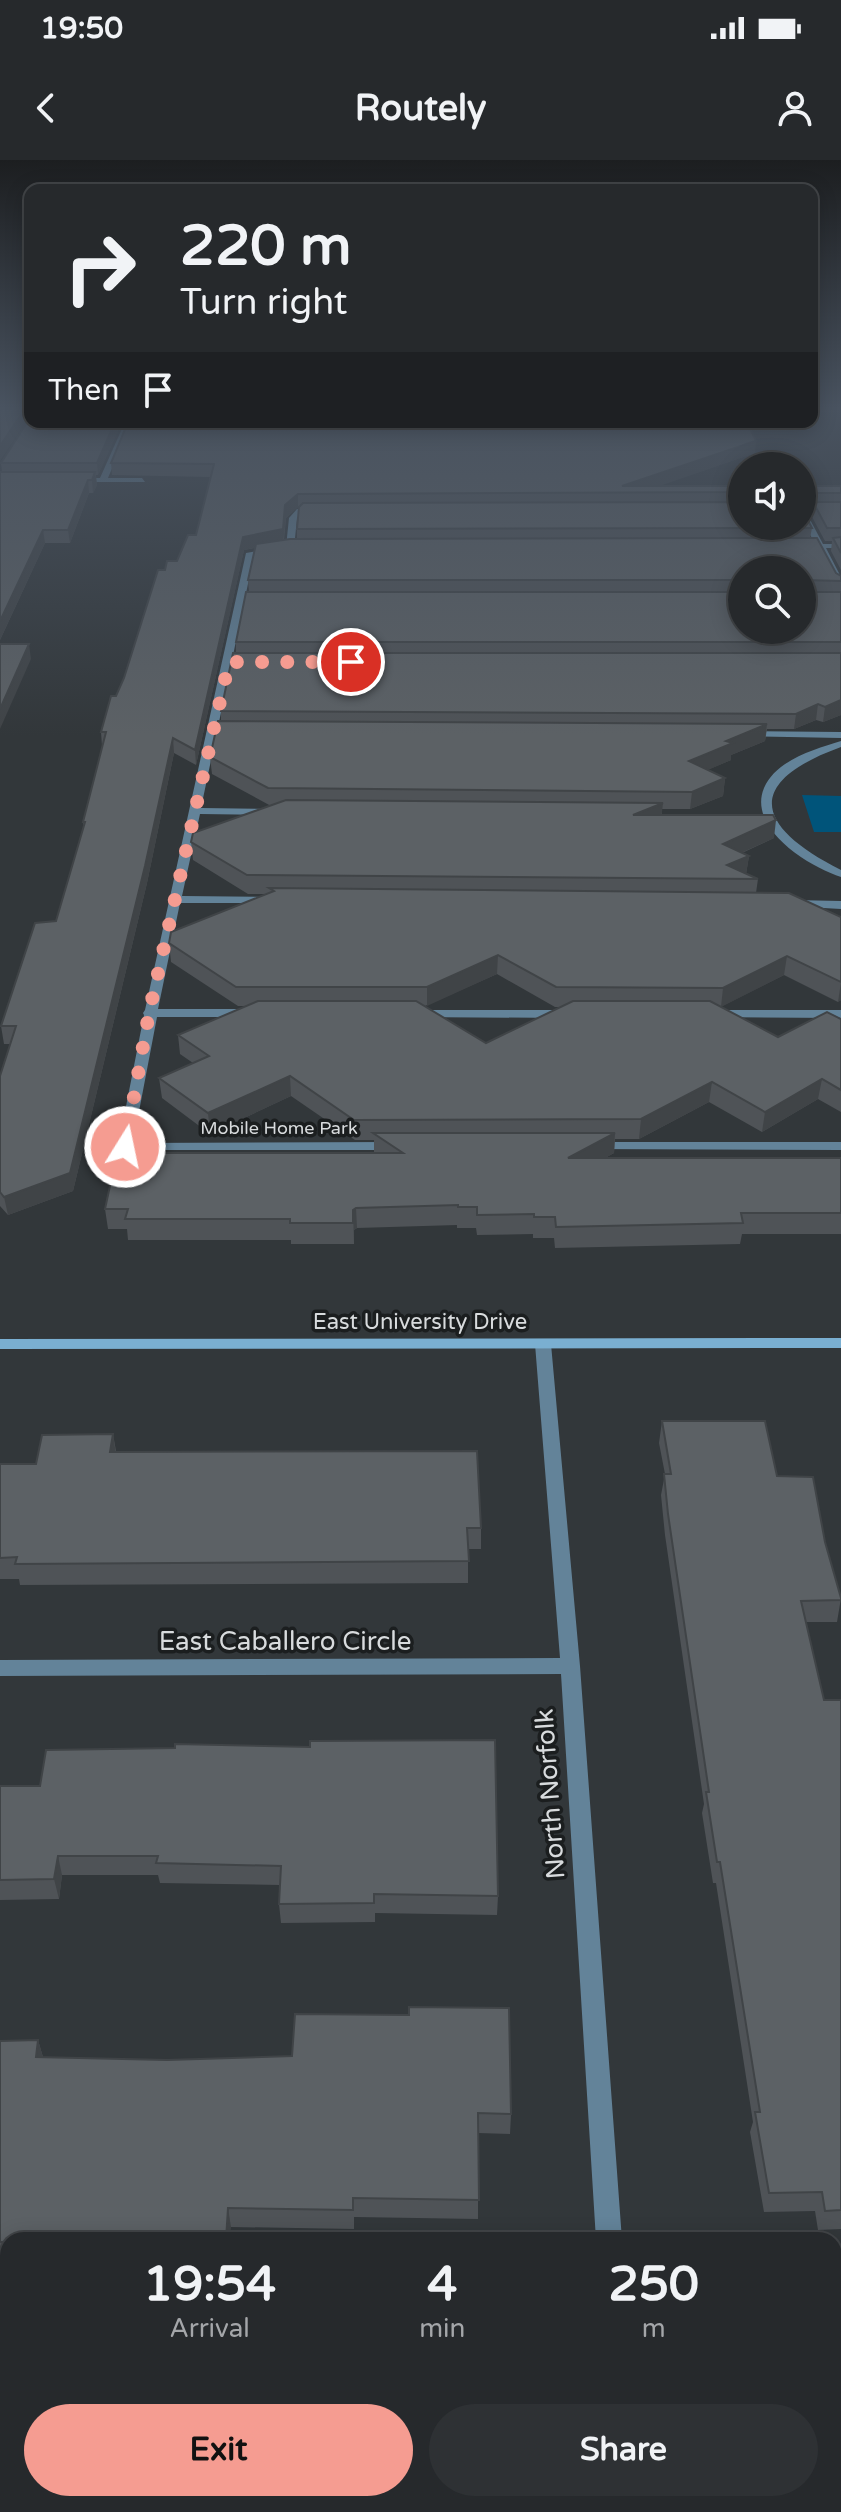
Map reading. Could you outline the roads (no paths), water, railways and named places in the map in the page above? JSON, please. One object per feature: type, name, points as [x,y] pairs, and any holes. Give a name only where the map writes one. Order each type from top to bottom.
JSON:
[{"type":"main road","name":"East University Drive","points":[[0,1344],[841,1343]]},
{"type":"street","points":[[290,547],[294,517]]},
{"type":"street","points":[[816,538],[841,585]]},
{"type":"street","points":[[789,546],[841,546]]},
{"type":"street","name":"Mobile Home Park","points":[[305,547],[250,553],[197,811],[149,1013],[125,1147],[411,1146]]},
{"type":"street","points":[[240,600],[256,600]]},
{"type":"street","points":[[229,662],[244,662]]},
{"type":"street","points":[[214,732],[229,732]]},
{"type":"street","points":[[731,734],[841,735]]},
{"type":"street","points":[[841,744],[813,752],[782,769],[766,791],[766,816],[784,841],[818,865],[841,874]]},
{"type":"street","points":[[197,811],[292,812]]},
{"type":"street","points":[[750,816],[766,816]]},
{"type":"street","points":[[174,899],[285,900]]},
{"type":"street","points":[[777,904],[841,905]]},
{"type":"street","points":[[149,1013],[259,1013]]},
{"type":"street","points":[[401,1013],[589,1014]]},
{"type":"street","points":[[699,1014],[841,1014]]},
{"type":"street","points":[[586,1146],[841,1146]]},
{"type":"street","name":"North Norfolk","points":[[543,1344],[570,1666],[608,2232]]},
{"type":"street","name":"East Caballero Circle","points":[[0,1668],[570,1666]]}]
